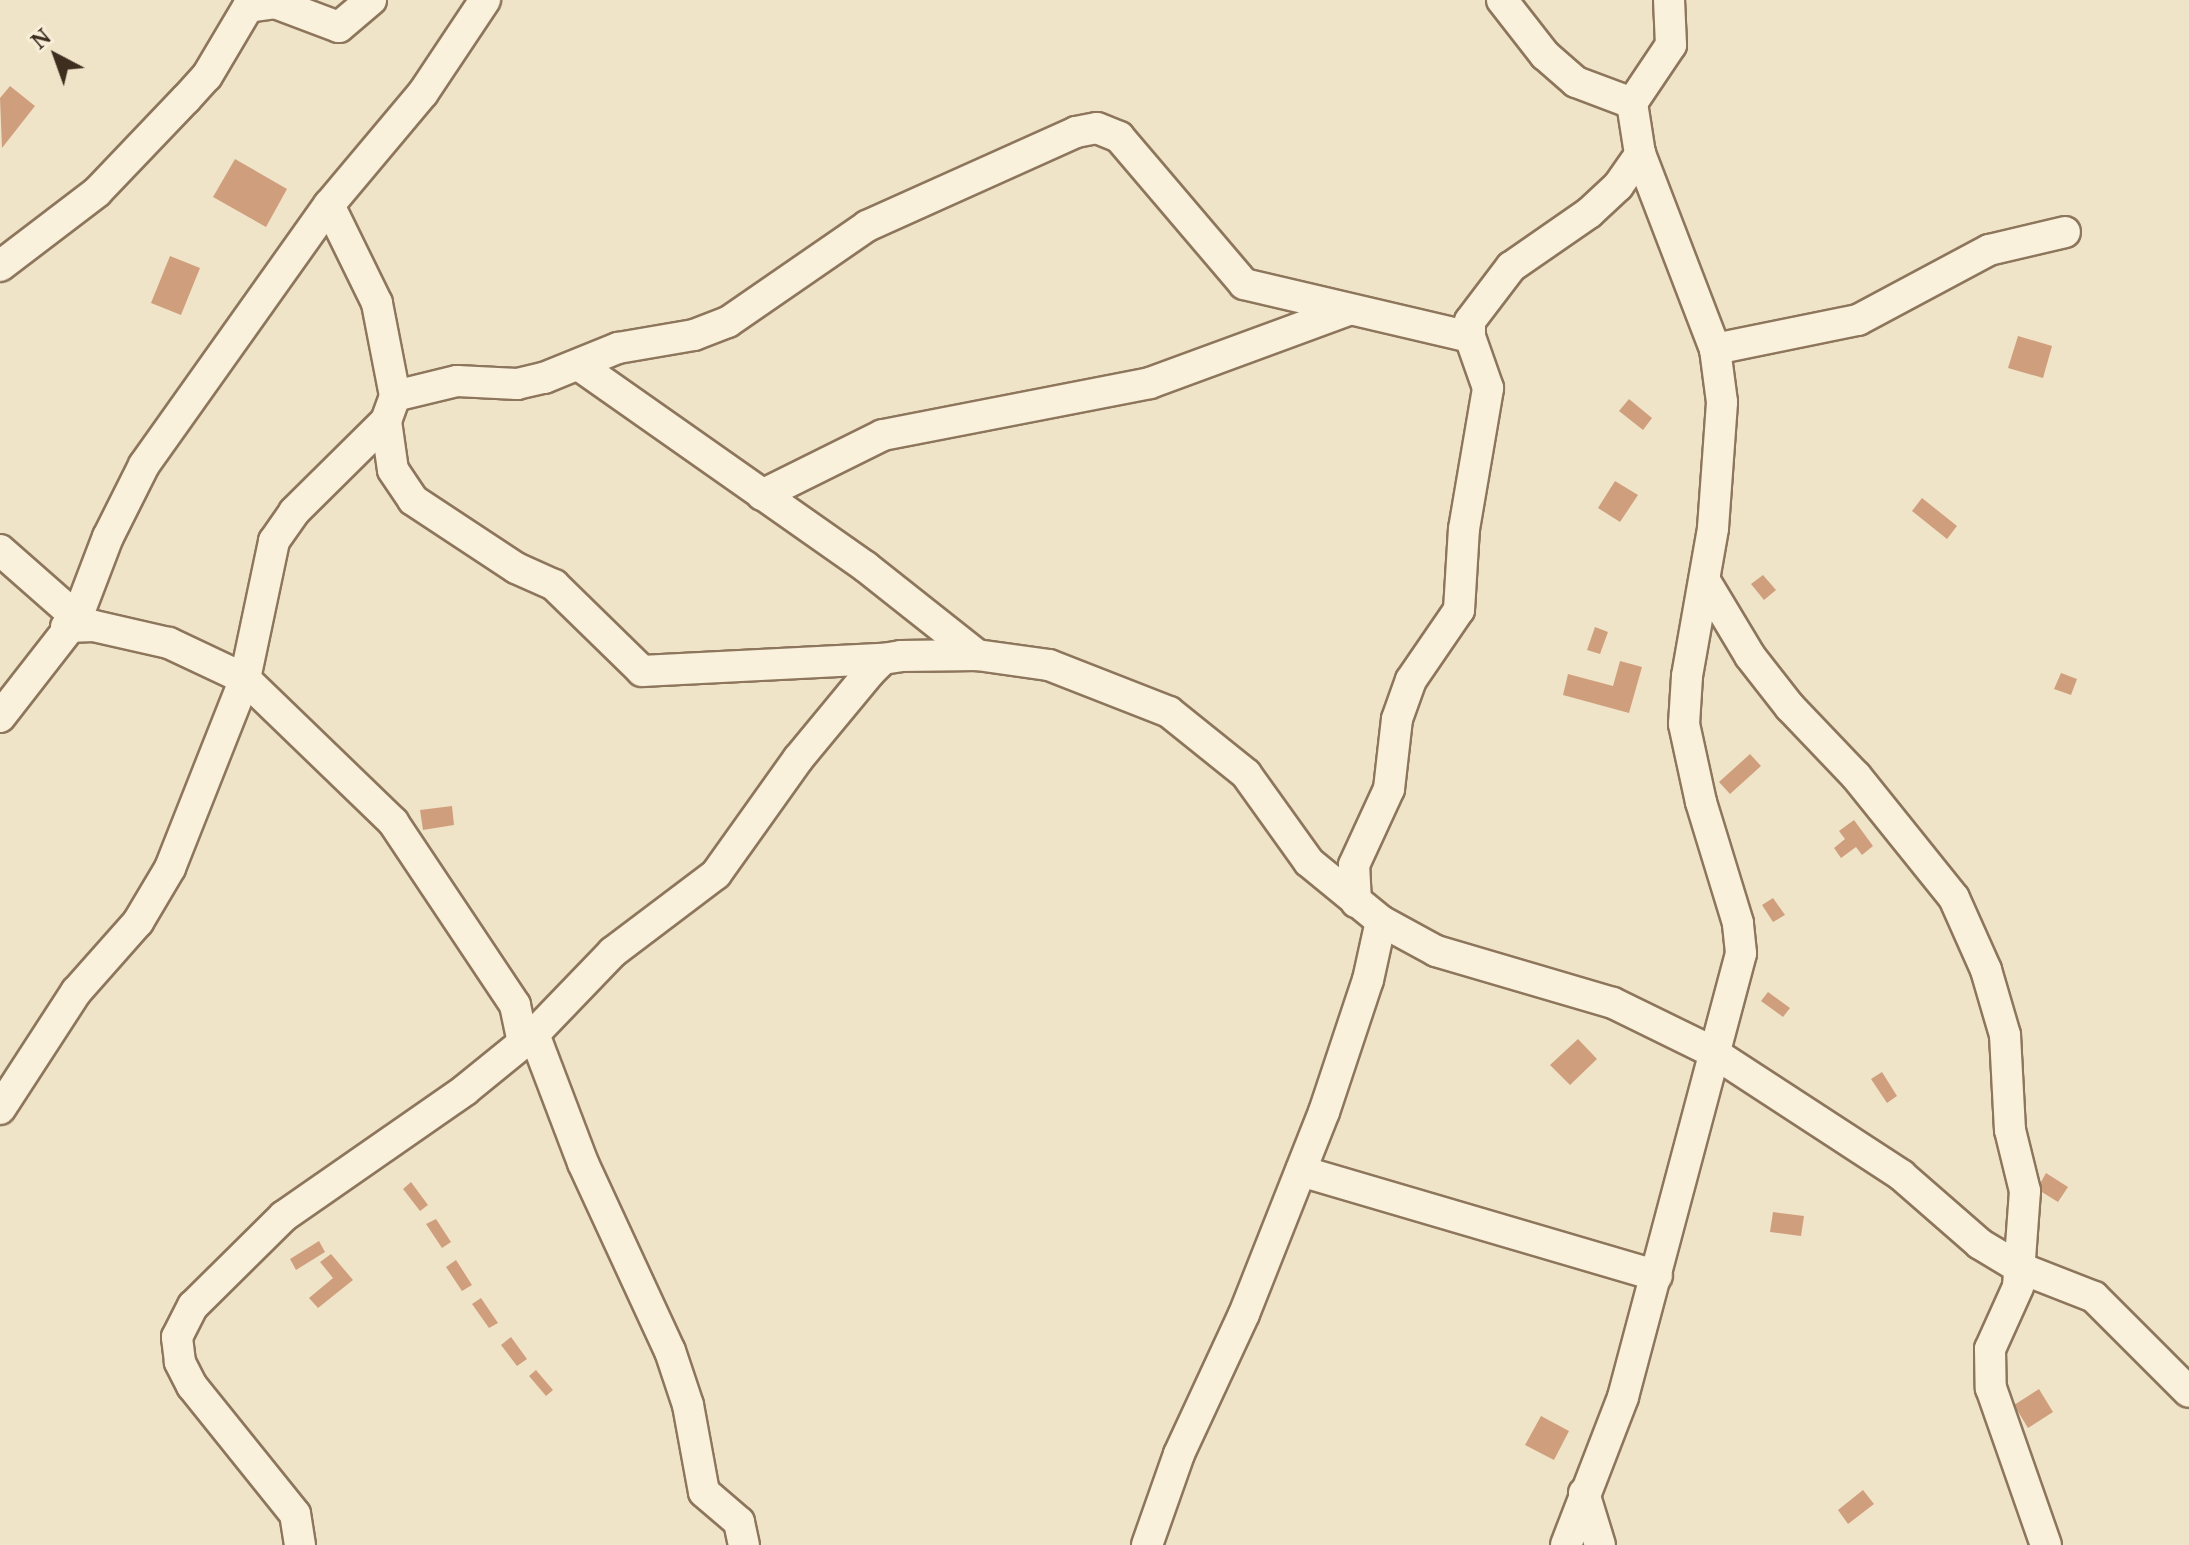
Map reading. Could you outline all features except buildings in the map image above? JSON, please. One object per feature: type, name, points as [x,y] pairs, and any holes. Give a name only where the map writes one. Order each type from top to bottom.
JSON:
[{"type":"street","points":[[0,266],[97,192],[207,76],[248,7],[275,3],[339,27],[371,0]]},
{"type":"street","points":[[0,717],[71,622],[144,465],[329,205],[423,93],[485,0]]},
{"type":"street","points":[[1502,0],[1545,55],[1576,82],[1632,103]]},
{"type":"street","points":[[1566,1545],[1623,1397],[1657,1276],[1711,1051],[1741,953],[1738,923],[1701,802],[1684,724],[1687,676],[1705,581],[1722,402],[1715,349],[1640,154],[1632,103],[1671,45],[1665,5]]},
{"type":"street","points":[[0,1109],[76,992],[156,896],[245,679],[264,570],[274,541],[294,512],[391,409],[457,381],[517,384],[580,366],[618,348],[694,335],[728,322],[867,226],[1076,132],[1097,128],[1119,137],[1244,284],[1470,337]]},
{"type":"street","points":[[1356,902],[1354,865],[1389,789],[1397,719],[1411,680],[1459,610],[1464,529],[1488,388],[1470,337],[1470,321],[1500,279],[1589,213],[1618,186],[1640,154]]},
{"type":"street","points":[[329,205],[377,303],[391,409],[393,470],[413,500],[516,568],[554,585],[642,671],[977,655],[1049,665],[1124,690],[1169,712],[1246,774],[1309,862],[1381,921],[1436,951],[1613,1003],[1711,1051],[1901,1175],[1980,1244],[2020,1268],[2094,1297],[2189,1392]]},
{"type":"street","points":[[1715,349],[1858,320],[1989,250],[2065,232]]},
{"type":"street","points":[[762,495],[883,435],[1150,383],[1348,310]]},
{"type":"street","points":[[580,366],[866,567],[977,655]]},
{"type":"street","points":[[0,550],[71,622],[169,643],[245,679],[393,822],[515,1005],[583,1163],[670,1351],[688,1405],[704,1492],[739,1522],[744,1545]]},
{"type":"street","points":[[1705,581],[1783,699],[1856,776],[1954,898],[1986,970],[2005,1035],[2010,1130],[2025,1191],[2020,1268],[2015,1296],[1990,1349],[1991,1388],[2046,1545]]},
{"type":"street","points":[[300,1545],[295,1514],[192,1386],[180,1362],[177,1337],[193,1306],[284,1216],[529,1038],[613,952],[716,874],[798,759],[883,659]]},
{"type":"street","points":[[1147,1545],[1179,1454],[1301,1171],[1355,1021],[1381,921]]},
{"type":"street","points":[[1301,1171],[1657,1276]]},
{"type":"street","points":[[1584,1493],[1600,1545]]}]
